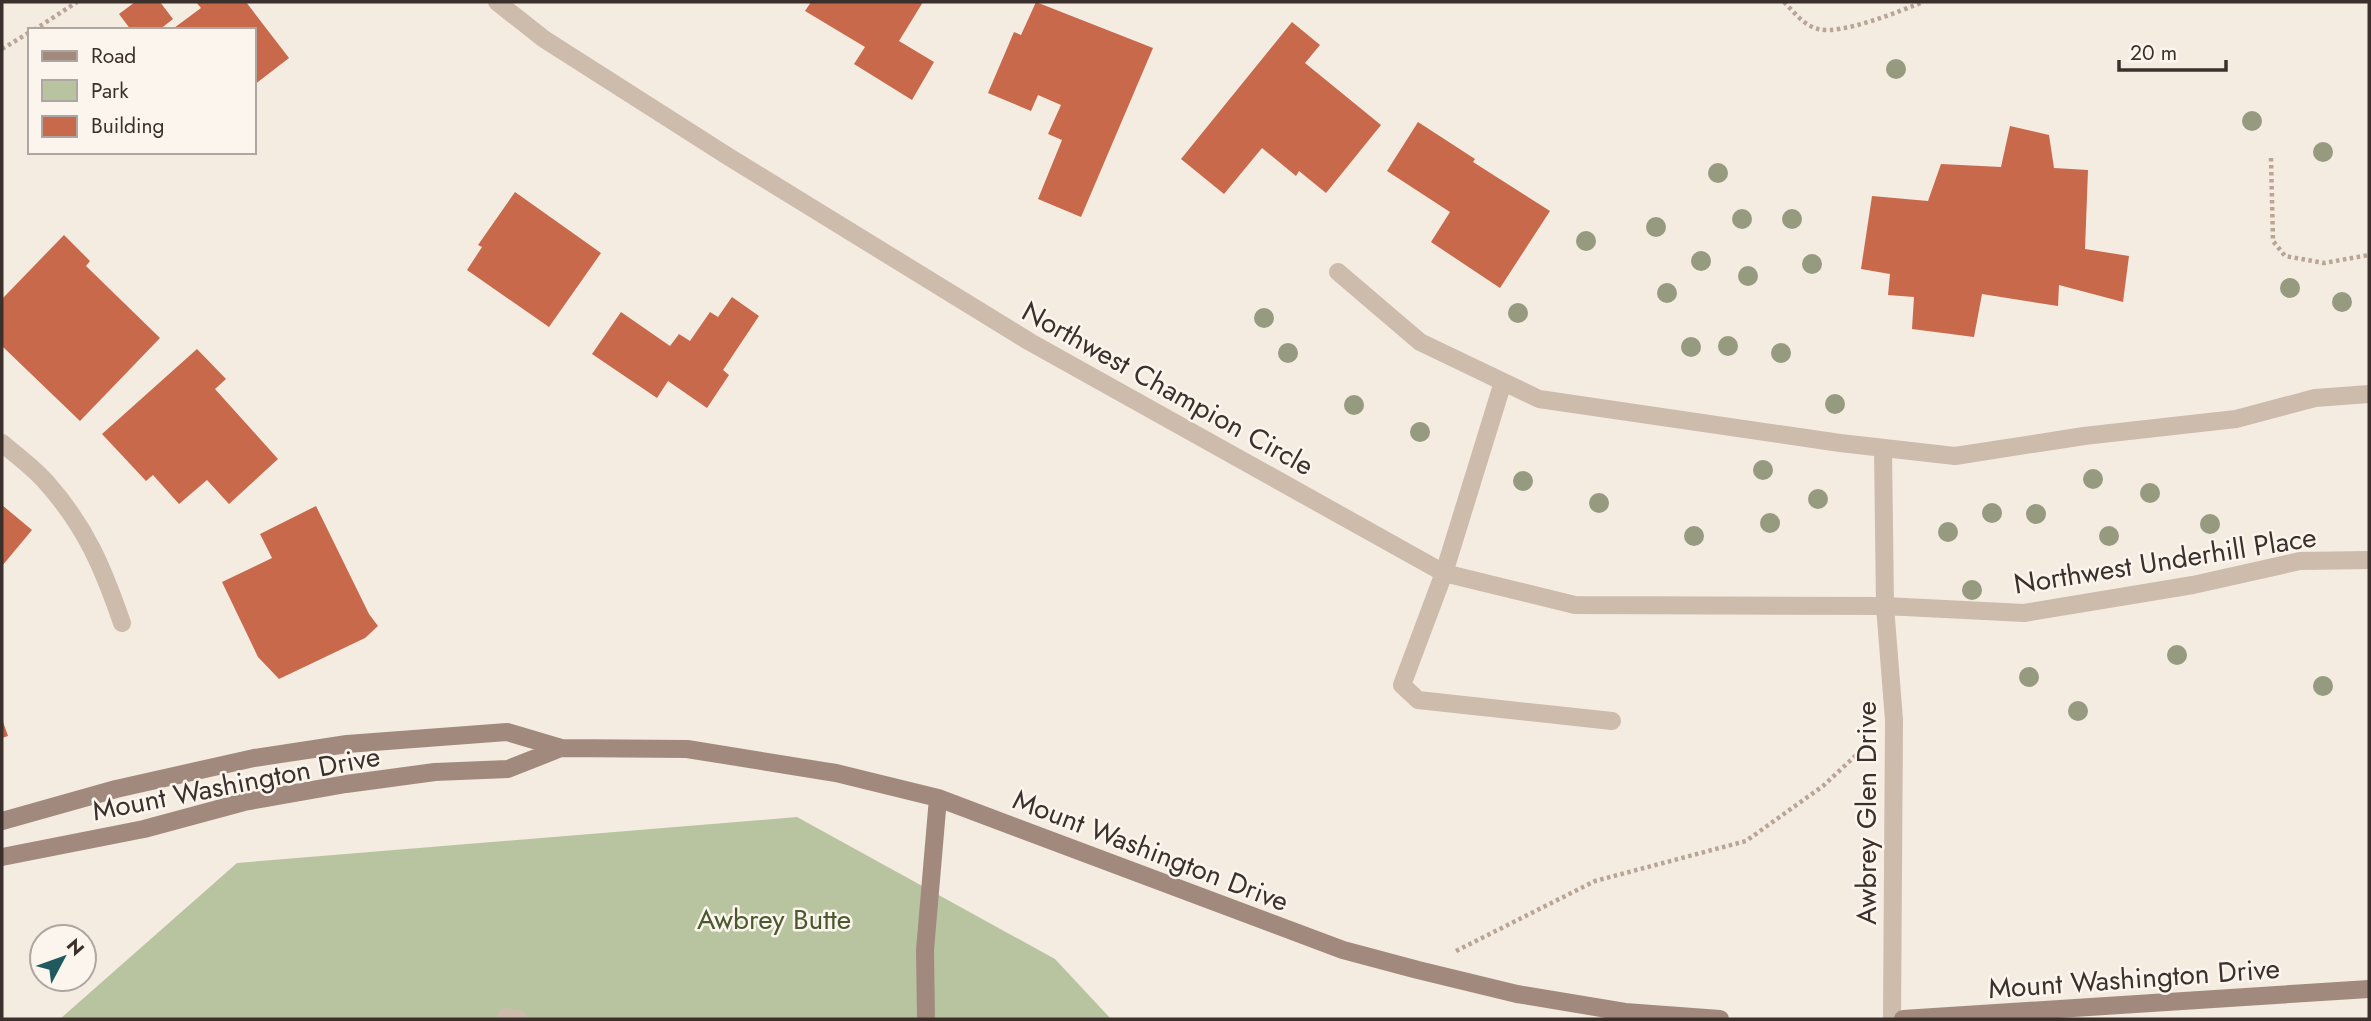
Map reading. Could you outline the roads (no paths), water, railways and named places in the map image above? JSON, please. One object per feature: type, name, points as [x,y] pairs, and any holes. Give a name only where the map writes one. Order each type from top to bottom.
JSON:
[{"type":"main road","name":"Mount Washington Drive","points":[[2,821],[116,789],[254,758],[347,744],[507,732],[561,748],[687,749],[836,773],[938,798],[1343,950],[1418,970],[1517,994],[1625,1012],[1720,1019]]},
{"type":"main road","name":"Mount Washington Drive","points":[[2,857],[144,829],[244,802],[346,784],[435,772],[508,769],[561,748]]},
{"type":"main road","points":[[926,1019],[925,950],[938,798]]},
{"type":"main road","name":"Mount Washington Drive","points":[[1903,1019],[2369,989]]},
{"type":"street","name":"Northwest Champion Circle","points":[[498,2],[544,39],[1018,335],[1444,573],[1575,605],[1885,606]]},
{"type":"street","points":[[1338,272],[1420,342],[1539,399],[1883,448],[1955,456],[2084,436],[2236,419],[2315,398],[2369,394]]},
{"type":"street","points":[[1503,382],[1444,573],[1402,685],[1418,700],[1612,721]]},
{"type":"street","points":[[2,443],[45,480],[79,522],[103,569],[122,623]]},
{"type":"street","name":"Awbrey Glen Drive","points":[[1883,448],[1885,606],[1894,720],[1892,1019]]},
{"type":"street","name":"Northwest Underhill Place","points":[[1885,606],[2024,613],[2193,585],[2300,561],[2369,560]]},
{"type":"park label","name":"Awbrey Butte","points":[[774,919]]}]
